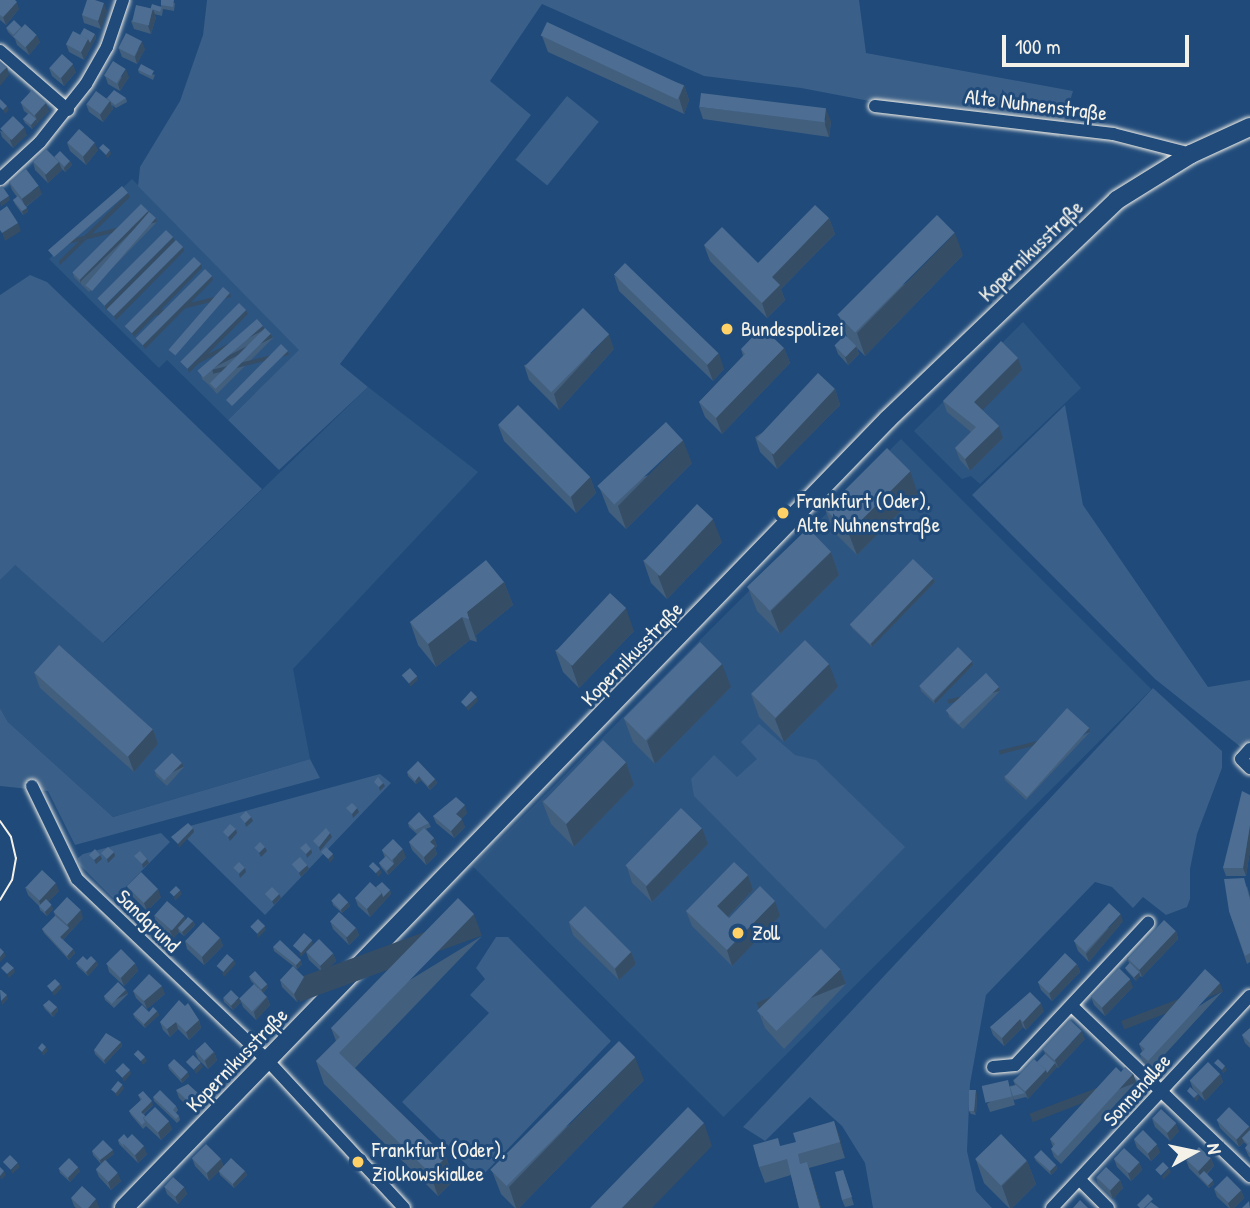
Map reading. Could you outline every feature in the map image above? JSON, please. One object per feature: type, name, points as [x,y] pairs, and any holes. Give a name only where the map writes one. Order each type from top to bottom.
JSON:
[{"type":"main road","name":"Kopernikusstraße","points":[[124,1208],[888,419],[1117,200],[1191,154],[1250,127]]},
{"type":"street","points":[[0,179],[68,110],[105,52],[123,0]]},
{"type":"street","points":[[0,51],[68,110]]},
{"type":"street","name":"Alte Nuhnenstraße","points":[[875,106],[1113,134],[1191,154]]},
{"type":"street","name":"Sandgrund","points":[[32,786],[77,879],[268,1061],[404,1208]]},
{"type":"street","points":[[993,1067],[1015,1065],[1073,1007],[1148,923]]},
{"type":"street","name":"Sonnenallee","points":[[1052,1208],[1081,1181],[1161,1090],[1248,1002]]},
{"type":"street","points":[[1073,1007],[1250,1176]]},
{"type":"street","points":[[1081,1181],[1108,1208]]},
{"type":"shaded area","points":[[207,0],[859,0],[866,53],[1073,91],[1059,137],[801,88],[704,76],[542,4],[490,81],[531,115],[340,364],[368,387],[279,470],[228,420],[299,350],[138,186],[140,167],[180,101],[203,35]]},
{"type":"shaded area","points":[[567,96],[599,122],[547,186],[515,160]]},
{"type":"shaded area","points":[[132,179],[300,350],[228,420],[167,360],[159,368],[49,259]]},
{"type":"shaded area","points":[[30,275],[47,282],[262,489],[103,643],[15,565],[0,580],[0,295]]},
{"type":"shaded area","points":[[1023,322],[1081,388],[980,484],[971,476],[962,479],[914,431]]},
{"type":"shaded area","points":[[368,387],[478,472],[293,669],[310,759],[113,817],[8,722],[0,708],[0,580],[14,564],[104,643]]},
{"type":"shaded area","points":[[1065,405],[1083,505],[1208,687],[1250,680],[1250,740],[1242,748],[1155,679],[972,495]]},
{"type":"shaded area","points":[[901,439],[1151,689],[724,1117],[473,867]]},
{"type":"shaded area","points":[[1153,688],[1222,751],[1222,768],[1197,834],[1190,869],[1190,899],[1187,907],[1166,915],[1143,897],[1133,908],[1112,887],[1095,882],[986,995],[970,1084],[967,1151],[976,1191],[992,1208],[873,1208],[865,1163],[842,1126],[810,1097],[765,1141],[743,1127]]},
{"type":"shaded area","points":[[0,708],[8,722],[113,817],[310,759],[320,778],[75,845],[48,791],[0,786]]},
{"type":"shaded area","points":[[759,724],[795,755],[816,760],[905,847],[825,929],[694,796],[691,779],[714,755],[737,777],[757,759],[741,742]]},
{"type":"shaded area","points":[[380,774],[391,783],[265,915],[180,832],[186,827]]},
{"type":"shaded area","points":[[161,833],[170,842],[114,899],[79,864],[78,858],[83,854]]},
{"type":"shaded area","points":[[496,937],[508,937],[611,1041],[480,1178],[402,1102],[489,1013],[470,995],[485,979],[476,968]]},
{"type":"building","points":[[0,0],[17,2],[3,17],[0,15]]},
{"type":"building","points":[[87,0],[104,3],[98,21],[82,15]]},
{"type":"building","points":[[161,0],[174,0],[173,7],[161,5]]},
{"type":"building","points":[[152,4],[162,7],[160,12],[151,9]]},
{"type":"building","points":[[136,5],[153,9],[149,25],[132,22]]},
{"type":"building","points":[[14,20],[21,27],[13,35],[6,28]]},
{"type":"building","points":[[547,22],[684,86],[678,99],[541,36]]},
{"type":"building","points":[[25,24],[37,35],[25,47],[13,36]]},
{"type":"building","points":[[84,28],[95,34],[90,43],[80,35]]},
{"type":"building","points":[[73,31],[88,39],[81,52],[66,44]]},
{"type":"building","points":[[126,33],[142,41],[134,56],[118,48]]},
{"type":"building","points":[[62,54],[73,64],[60,78],[49,68]]},
{"type":"building","points":[[0,61],[7,67],[0,74]]},
{"type":"building","points":[[113,61],[126,69],[117,83],[104,75]]},
{"type":"building","points":[[141,64],[154,71],[151,76],[138,70]]},
{"type":"building","points":[[32,90],[46,103],[34,115],[20,102]]},
{"type":"building","points":[[114,90],[126,98],[115,105],[107,98]]},
{"type":"building","points":[[96,91],[110,101],[100,114],[87,104]]},
{"type":"building","points":[[701,93],[826,108],[824,122],[699,107]]},
{"type":"building","points":[[0,99],[7,106],[3,110],[0,107]]},
{"type":"building","points":[[29,113],[36,119],[31,125],[23,119]]},
{"type":"building","points":[[13,116],[24,127],[12,140],[0,129]]},
{"type":"building","points":[[79,129],[95,143],[83,156],[67,143]]},
{"type":"building","points":[[103,144],[110,150],[106,155],[99,148]]},
{"type":"building","points":[[46,149],[59,162],[46,174],[33,162]]},
{"type":"building","points":[[60,151],[70,161],[64,167],[54,157]]},
{"type":"building","points":[[26,169],[39,186],[22,198],[9,182]]},
{"type":"building","points":[[2,186],[9,196],[0,202],[0,188]]},
{"type":"building","points":[[122,186],[128,193],[54,257],[48,250]]},
{"type":"building","points":[[18,196],[27,208],[22,211],[13,200]]},
{"type":"building","points":[[141,204],[148,211],[79,280],[72,273]]},
{"type":"building","points":[[815,205],[829,218],[772,277],[780,285],[762,303],[704,245],[722,227],[758,263]]},
{"type":"building","points":[[7,206],[18,223],[2,233],[0,211]]},
{"type":"building","points":[[149,212],[156,218],[92,291],[85,285]]},
{"type":"building","points":[[937,215],[955,233],[855,332],[837,315]]},
{"type":"building","points":[[166,230],[173,237],[104,306],[97,299]]},
{"type":"building","points":[[176,240],[183,247],[114,316],[107,309]]},
{"type":"building","points":[[194,257],[201,264],[132,333],[125,326]]},
{"type":"building","points":[[625,263],[719,353],[707,365],[614,275]]},
{"type":"building","points":[[205,269],[212,276],[143,345],[136,338]]},
{"type":"building","points":[[223,287],[230,293],[175,356],[169,350]]},
{"type":"building","points":[[239,303],[246,310],[187,369],[180,362]]},
{"type":"building","points":[[583,308],[609,334],[551,392],[525,366]]},
{"type":"building","points":[[257,319],[263,326],[203,378],[197,371]]},
{"type":"building","points":[[762,327],[784,348],[716,418],[699,402],[745,354],[741,349]]},
{"type":"building","points":[[265,328],[271,334],[216,389],[210,383]]},
{"type":"building","points":[[845,335],[856,346],[846,357],[834,346]]},
{"type":"building","points":[[1001,341],[1018,358],[974,402],[999,426],[965,459],[955,448],[976,427],[943,401]]},
{"type":"building","points":[[281,344],[288,351],[232,406],[226,400]]},
{"type":"building","points":[[818,373],[835,389],[773,455],[757,439]]},
{"type":"building","points":[[518,405],[590,477],[570,497],[498,425]]},
{"type":"building","points":[[666,422],[683,440],[614,504],[597,486]]},
{"type":"building","points":[[887,448],[910,471],[849,533],[825,510]]},
{"type":"building","points":[[697,504],[713,519],[660,576],[644,561]]},
{"type":"building","points":[[808,528],[831,552],[770,611],[747,587]]},
{"type":"building","points":[[913,559],[933,578],[870,644],[850,624]]},
{"type":"building","points":[[486,560],[504,582],[467,612],[469,619],[462,617],[428,644],[410,622]]},
{"type":"building","points":[[610,593],[626,608],[572,666],[556,651]]},
{"type":"building","points":[[805,640],[829,664],[775,718],[751,694]]},
{"type":"building","points":[[700,642],[722,664],[646,740],[624,718]]},
{"type":"building","points":[[59,645],[153,729],[128,757],[34,672]]},
{"type":"building","points":[[958,647],[972,661],[933,700],[919,686]]},
{"type":"building","points":[[410,668],[417,676],[409,684],[402,675]]},
{"type":"building","points":[[986,673],[999,687],[959,724],[946,711]]},
{"type":"building","points":[[471,691],[477,697],[466,707],[461,702]]},
{"type":"building","points":[[1067,708],[1089,728],[1027,797],[1005,777]]},
{"type":"building","points":[[603,740],[626,762],[566,824],[543,802]]},
{"type":"building","points":[[172,753],[182,763],[164,781],[154,771]]},
{"type":"building","points":[[418,761],[435,779],[428,786],[419,776],[415,781],[407,772]]},
{"type":"building","points":[[378,777],[383,783],[379,787],[374,782]]},
{"type":"building","points":[[1242,791],[1250,795],[1250,825],[1243,868],[1223,868]]},
{"type":"building","points":[[456,797],[465,805],[456,814],[462,819],[451,831],[433,816]]},
{"type":"building","points":[[352,803],[357,808],[352,814],[346,808]]},
{"type":"building","points":[[681,808],[702,828],[646,886],[625,866]]},
{"type":"building","points":[[246,811],[251,817],[245,823],[240,817]]},
{"type":"building","points":[[419,812],[429,823],[415,830],[408,823]]},
{"type":"building","points":[[188,823],[193,828],[178,844],[171,837]]},
{"type":"building","points":[[230,824],[236,829],[228,837],[223,832]]},
{"type":"building","points":[[326,828],[330,833],[319,847],[313,841]]},
{"type":"building","points":[[424,828],[434,838],[430,842],[435,846],[424,857],[409,842]]},
{"type":"building","points":[[393,839],[403,849],[392,860],[382,850]]},
{"type":"building","points":[[260,842],[265,847],[259,853],[254,848]]},
{"type":"building","points":[[306,843],[311,849],[306,854],[300,848]]},
{"type":"building","points":[[108,847],[114,852],[107,859],[101,853]]},
{"type":"building","points":[[326,847],[333,854],[328,859],[321,852]]},
{"type":"building","points":[[95,849],[100,855],[94,860],[89,855]]},
{"type":"building","points":[[140,851],[147,859],[142,864],[134,856]]},
{"type":"building","points":[[386,856],[394,864],[387,871],[379,863]]},
{"type":"building","points":[[300,857],[307,865],[299,873],[292,864]]},
{"type":"building","points":[[239,862],[245,868],[239,873],[233,868]]},
{"type":"building","points":[[373,862],[380,869],[376,873],[369,866]]},
{"type":"building","points":[[734,862],[748,875],[717,906],[729,918],[760,886],[775,901],[727,950],[686,911]]},
{"type":"building","points":[[42,870],[56,883],[40,901],[26,888]]},
{"type":"building","points":[[141,872],[158,889],[144,903],[127,886]]},
{"type":"building","points":[[1244,878],[1250,900],[1250,953],[1245,956],[1229,911],[1224,879]]},
{"type":"building","points":[[370,882],[382,893],[367,909],[355,898]]},
{"type":"building","points":[[382,882],[390,890],[383,897],[376,887]]},
{"type":"building","points":[[176,886],[180,890],[174,897],[170,892]]},
{"type":"building","points":[[272,887],[279,894],[272,901],[265,894]]},
{"type":"building","points":[[339,893],[348,902],[340,910],[331,901]]},
{"type":"building","points":[[67,897],[81,910],[67,925],[53,912]]},
{"type":"building","points":[[458,898],[474,914],[339,1053],[446,1157],[430,1173],[316,1061],[340,1037],[331,1028]]},
{"type":"building","points":[[46,899],[52,905],[45,912],[39,906]]},
{"type":"building","points":[[167,901],[184,916],[172,930],[155,915]]},
{"type":"building","points":[[1109,903],[1121,914],[1085,952],[1074,941]]},
{"type":"building","points":[[585,906],[631,952],[615,968],[569,922]]},
{"type":"building","points":[[339,912],[356,928],[347,937],[330,922]]},
{"type":"building","points":[[55,916],[69,928],[60,937],[73,949],[67,956],[42,929]]},
{"type":"building","points":[[188,917],[193,921],[182,932],[178,928]]},
{"type":"building","points":[[258,919],[265,926],[257,934],[250,927]]},
{"type":"building","points":[[1164,920],[1176,931],[1140,970],[1128,959]]},
{"type":"building","points":[[203,922],[220,938],[202,957],[185,941]]},
{"type":"building","points":[[304,933],[312,940],[301,953],[293,946]]},
{"type":"building","points":[[319,939],[333,953],[320,966],[306,952]]},
{"type":"building","points":[[280,940],[301,960],[296,965],[273,947]]},
{"type":"building","points":[[121,949],[135,963],[120,978],[106,964]]},
{"type":"building","points":[[821,949],[840,969],[776,1031],[757,1011]]},
{"type":"building","points":[[1065,953],[1077,964],[1049,993],[1038,982]]},
{"type":"building","points":[[227,954],[234,960],[223,972],[217,966]]},
{"type":"building","points":[[83,956],[87,960],[91,956],[96,961],[86,972],[76,963]]},
{"type":"building","points":[[7,962],[14,968],[7,974],[1,968]]},
{"type":"building","points":[[1130,963],[1139,972],[1134,977],[1125,968]]},
{"type":"building","points":[[293,966],[304,977],[294,994],[280,980]]},
{"type":"building","points":[[1119,968],[1130,979],[1102,1008],[1091,996]]},
{"type":"building","points":[[1205,969],[1220,983],[1148,1061],[1140,1054],[1145,1049],[1139,1044]]},
{"type":"building","points":[[255,971],[267,984],[261,990],[249,976]]},
{"type":"building","points":[[149,974],[162,986],[144,1001],[133,991]]},
{"type":"building","points":[[55,979],[60,984],[52,992],[47,986]]},
{"type":"building","points":[[118,982],[126,990],[112,1004],[104,996]]},
{"type":"building","points":[[254,984],[267,997],[252,1012],[239,999]]},
{"type":"building","points":[[0,990],[7,995],[1,1001]]},
{"type":"building","points":[[231,990],[239,998],[231,1006],[223,998]]},
{"type":"building","points":[[1030,992],[1041,1003],[1023,1022],[1020,1019],[1002,1038],[990,1027]]},
{"type":"building","points":[[49,1000],[57,1007],[51,1013],[43,1005]]},
{"type":"building","points":[[179,1000],[185,1006],[188,1003],[199,1020],[186,1032],[176,1022],[167,1029],[160,1022]]},
{"type":"building","points":[[142,1005],[149,1012],[153,1007],[157,1011],[144,1024],[133,1014]]},
{"type":"building","points":[[1070,1020],[1082,1031],[1054,1060],[1043,1049]]},
{"type":"building","points":[[1250,1028],[1250,1043],[1242,1035]]},
{"type":"building","points":[[106,1033],[121,1042],[104,1060],[94,1050]]},
{"type":"building","points":[[619,1041],[635,1057],[507,1186],[490,1170]]},
{"type":"building","points":[[205,1042],[214,1052],[204,1060],[195,1051]]},
{"type":"building","points":[[42,1043],[46,1047],[42,1052],[38,1048]]},
{"type":"building","points":[[138,1050],[145,1057],[141,1061],[134,1054]]},
{"type":"building","points":[[1045,1054],[1055,1063],[1047,1073],[1037,1062]]},
{"type":"building","points":[[193,1055],[201,1063],[194,1070],[186,1062]]},
{"type":"building","points":[[174,1059],[188,1072],[181,1079],[168,1065]]},
{"type":"building","points":[[1034,1059],[1046,1070],[1025,1092],[1014,1081]]},
{"type":"building","points":[[1218,1059],[1225,1066],[1222,1070],[1214,1063]]},
{"type":"building","points":[[1208,1062],[1220,1074],[1202,1092],[1190,1080]]},
{"type":"building","points":[[123,1063],[130,1070],[122,1078],[115,1071]]},
{"type":"building","points":[[1153,1064],[1160,1070],[1157,1074],[1150,1068]]},
{"type":"building","points":[[1116,1067],[1121,1072],[1125,1067],[1133,1074],[1058,1156],[1051,1149],[1055,1144],[1050,1139]]},
{"type":"building","points":[[1008,1080],[1012,1097],[986,1103],[982,1086]]},
{"type":"building","points":[[118,1081],[123,1085],[116,1093],[111,1090]]},
{"type":"building","points":[[188,1084],[199,1094],[190,1103],[176,1090]]},
{"type":"building","points":[[1016,1085],[1025,1093],[1013,1096],[1010,1087]]},
{"type":"building","points":[[1190,1087],[1198,1094],[1194,1098],[1187,1091]]},
{"type":"building","points":[[160,1090],[176,1106],[173,1110],[179,1116],[176,1119],[153,1097]]},
{"type":"building","points":[[969,1090],[976,1090],[974,1111],[969,1111]]},
{"type":"building","points":[[143,1091],[152,1101],[141,1112],[145,1116],[142,1125],[129,1111],[142,1099],[138,1095]]},
{"type":"building","points":[[155,1107],[169,1121],[158,1132],[144,1118]]},
{"type":"building","points":[[688,1107],[704,1123],[622,1208],[590,1208]]},
{"type":"building","points":[[1229,1107],[1249,1126],[1237,1139],[1216,1120]]},
{"type":"building","points":[[1161,1109],[1176,1123],[1167,1133],[1152,1119]]},
{"type":"building","points":[[834,1121],[840,1142],[798,1154],[800,1164],[807,1162],[820,1208],[799,1208],[787,1159],[759,1167],[753,1145],[778,1138],[780,1146],[796,1142],[793,1133]]},
{"type":"building","points":[[1143,1130],[1157,1144],[1148,1153],[1134,1139]]},
{"type":"building","points":[[1250,1130],[1250,1142],[1248,1144],[1242,1138]]},
{"type":"building","points":[[124,1134],[128,1139],[123,1144],[124,1147],[118,1140]]},
{"type":"building","points":[[132,1134],[144,1146],[135,1155],[123,1143]]},
{"type":"building","points":[[1001,1134],[1027,1161],[1001,1186],[975,1159]]},
{"type":"building","points":[[103,1140],[113,1150],[100,1160],[92,1151]]},
{"type":"building","points":[[206,1144],[221,1159],[207,1173],[192,1158]]},
{"type":"building","points":[[1199,1147],[1211,1158],[1198,1171],[1187,1160]]},
{"type":"building","points":[[1124,1148],[1139,1162],[1129,1173],[1114,1159]]},
{"type":"building","points":[[1041,1150],[1056,1165],[1050,1171],[1034,1157]]},
{"type":"building","points":[[10,1155],[18,1163],[11,1170],[3,1162]]},
{"type":"building","points":[[69,1158],[78,1167],[68,1178],[58,1169]]},
{"type":"building","points":[[231,1158],[245,1171],[233,1184],[219,1171]]},
{"type":"building","points":[[105,1160],[118,1173],[109,1182],[96,1169]]},
{"type":"building","points":[[1163,1162],[1169,1168],[1161,1175],[1155,1170]]},
{"type":"building","points":[[1106,1167],[1120,1180],[1110,1190],[1096,1177]]},
{"type":"building","points":[[843,1170],[852,1197],[842,1200],[835,1172]]},
{"type":"building","points":[[1204,1171],[1213,1180],[1208,1185],[1199,1176]]},
{"type":"building","points":[[1227,1176],[1241,1190],[1228,1203],[1214,1189]]},
{"type":"building","points":[[173,1177],[184,1187],[175,1197],[164,1187]]},
{"type":"building","points":[[82,1186],[96,1199],[88,1208],[82,1208],[71,1198]]},
{"type":"building","points":[[1148,1194],[1153,1199],[1144,1208],[1140,1208],[1137,1205]]},
{"type":"building","points":[[1080,1200],[1088,1208],[1073,1208]]},
{"type":"building","points":[[1151,1202],[1159,1208],[1145,1208]]},
{"type":"tram line","points":[[0,821],[11,837],[16,858],[12,880],[0,900]]},
{"type":"place","name":"Bundespolizei","points":[[727,329]]},
{"type":"place","name":"Frankfurt (Oder), Alte Nuhnenstraße","points":[[783,513]]},
{"type":"place","name":"Zoll","points":[[738,933]]},
{"type":"place","name":"Frankfurt (Oder), Ziolkowskiallee","points":[[358,1162]]}]
